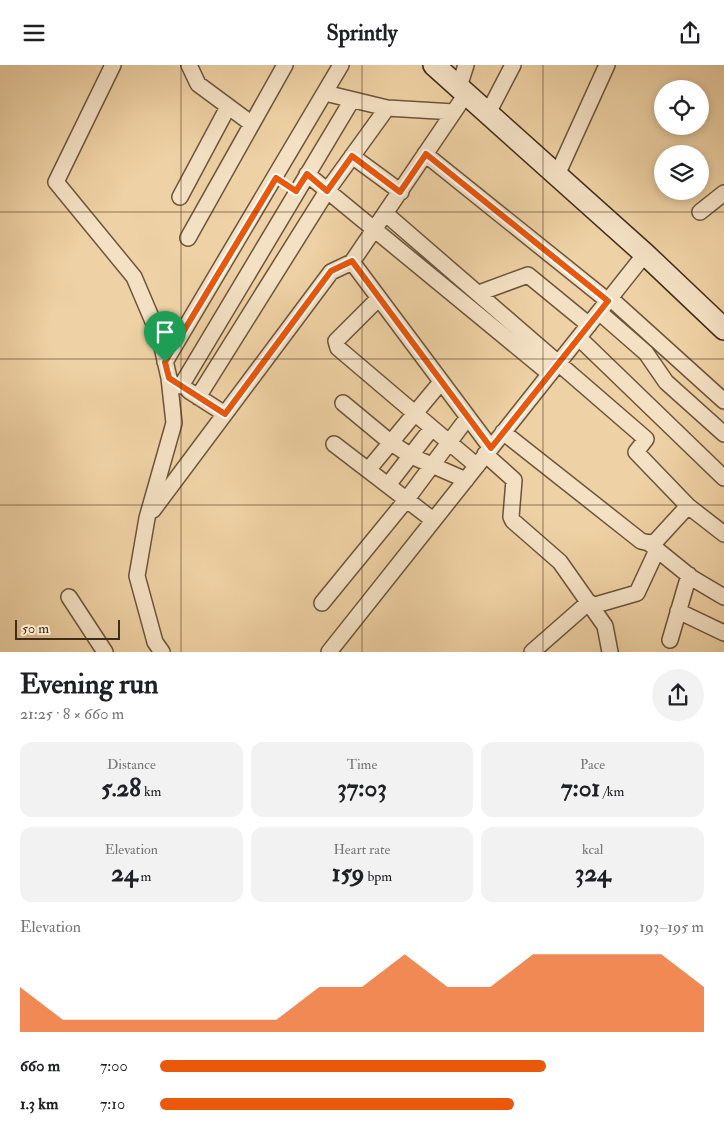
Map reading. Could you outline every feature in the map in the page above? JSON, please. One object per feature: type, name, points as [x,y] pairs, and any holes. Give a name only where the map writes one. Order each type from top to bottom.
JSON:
[{"type":"main road","points":[[434,65],[645,254],[724,329]]},
{"type":"street","points":[[113,65],[56,181],[134,277],[160,338],[165,362],[175,382],[174,423],[147,518],[137,576],[155,642],[162,652]]},
{"type":"street","points":[[189,65],[198,83],[252,124]]},
{"type":"street","points":[[188,238],[285,65]]},
{"type":"street","points":[[165,362],[342,65]]},
{"type":"street","points":[[147,518],[331,271],[352,261],[386,214],[454,112],[462,91],[466,65]]},
{"type":"street","points":[[488,113],[513,65]]},
{"type":"street","points":[[557,175],[607,65]]},
{"type":"street","points":[[325,93],[387,108],[454,112]]},
{"type":"street","points":[[175,382],[352,100]]},
{"type":"street","points":[[180,197],[228,107]]},
{"type":"street","points":[[198,397],[327,191],[387,108]]},
{"type":"street","points":[[426,154],[724,401]]},
{"type":"street","points":[[352,156],[400,192]]},
{"type":"street","points":[[307,174],[550,374]]},
{"type":"street","points":[[276,178],[296,191]]},
{"type":"street","points":[[700,211],[724,193]]},
{"type":"street","points":[[386,214],[646,439],[636,452],[688,506],[724,534]]},
{"type":"street","points":[[329,652],[645,254]]},
{"type":"street","points":[[352,261],[468,417],[484,456]]},
{"type":"street","points":[[479,293],[528,275],[589,325]]},
{"type":"street","points":[[379,298],[336,341],[338,348],[450,442],[484,456],[514,479],[511,517],[513,521],[560,562],[591,604],[606,629],[610,652]]},
{"type":"street","points":[[606,304],[646,353],[666,382],[724,434]]},
{"type":"street","points":[[579,338],[724,478]]},
{"type":"street","points":[[175,382],[225,414]]},
{"type":"street","points":[[368,470],[441,382]]},
{"type":"street","points":[[343,403],[390,442],[411,456],[466,480]]},
{"type":"street","points":[[322,603],[407,499],[468,417]]},
{"type":"street","points":[[388,485],[432,428]]},
{"type":"street","points":[[503,432],[641,541],[653,547],[688,575],[724,597]]},
{"type":"street","points":[[334,444],[433,520]]},
{"type":"street","points":[[536,650],[591,604],[637,593],[655,542],[688,506]]},
{"type":"street","points":[[670,639],[688,575]]},
{"type":"street","points":[[69,597],[105,652]]},
{"type":"street","points":[[678,611],[724,633]]},
{"type":"route","points":[[426,154],[608,301],[491,448],[352,261],[331,271],[225,414],[169,378],[165,362],[276,178],[296,191],[307,174],[327,191],[352,156],[400,192],[426,154]]}]
